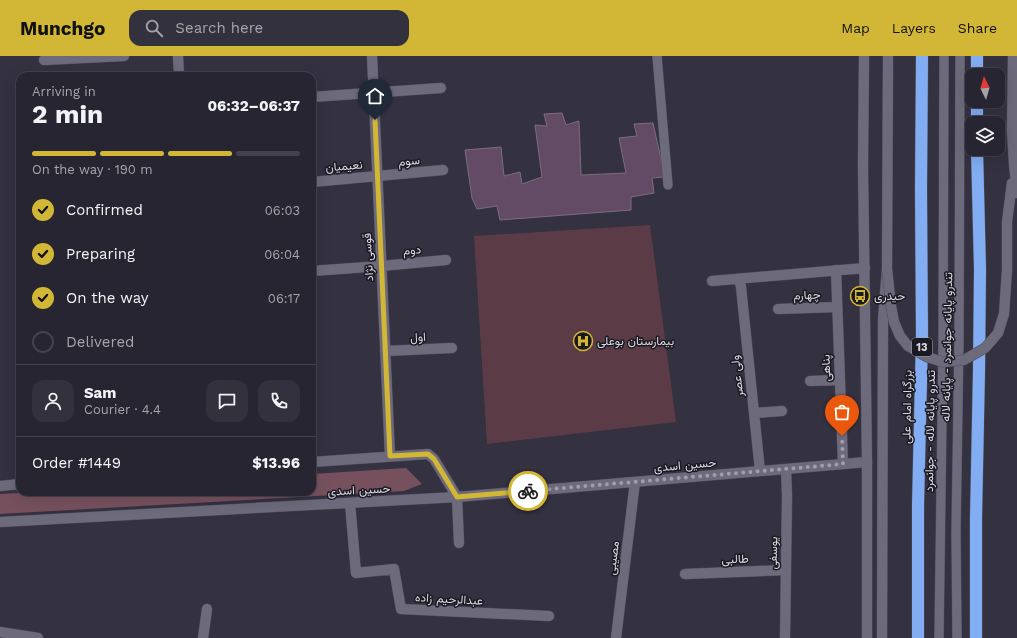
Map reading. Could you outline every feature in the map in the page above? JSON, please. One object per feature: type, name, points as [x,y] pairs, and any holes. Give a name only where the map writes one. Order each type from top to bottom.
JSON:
[{"type":"highway","name":"بزرگراه امام علی","points":[[918,638],[918,506],[922,344],[922,56]]},
{"type":"highway","points":[[977,56],[977,68]]},
{"type":"highway","points":[[976,638],[976,519],[980,269],[977,156]]},
{"type":"street","points":[[44,60],[124,56]]},
{"type":"street","points":[[178,56],[179,72]]},
{"type":"street","name":"قوسی نژاد","points":[[372,56],[390,456]]},
{"type":"street","points":[[864,56],[863,167],[867,462],[867,638]]},
{"type":"street","points":[[882,638],[883,320],[887,269],[888,56]]},
{"type":"street","points":[[887,269],[894,322],[900,336],[908,346],[927,357],[943,362],[964,360],[985,348],[998,333],[1004,314],[1007,270],[1007,222],[1014,164],[1015,131],[1013,56]]},
{"type":"street","points":[[316,97],[441,88]]},
{"type":"street","points":[[1014,164],[1017,193]]},
{"type":"street","name":"سوم","points":[[377,176],[443,170]]},
{"type":"street","name":"نعیمیان","points":[[316,182],[377,176]]},
{"type":"street","name":"دوم","points":[[316,271],[446,260]]},
{"type":"street","points":[[712,281],[865,268]]},
{"type":"street","name":"پناهی","points":[[836,270],[843,464]]},
{"type":"street","name":"ولی عصر","points":[[739,279],[760,471]]},
{"type":"street","name":"چهارم","points":[[778,309],[837,307]]},
{"type":"street","name":"اول","points":[[385,352],[452,348]]},
{"type":"street","points":[[810,381],[840,380]]},
{"type":"street","points":[[754,413],[782,411]]},
{"type":"street","points":[[316,462],[428,454],[434,459],[457,497],[459,543]]},
{"type":"street","name":"حسین اسدی","points":[[0,522],[457,497],[867,462]]},
{"type":"street","name":"یوسفی","points":[[785,638],[786,469]]},
{"type":"street","name":"مصیبی","points":[[616,638],[635,482]]},
{"type":"street","points":[[0,486],[16,484]]},
{"type":"street","name":"عبدالرحیم زاده","points":[[350,503],[356,573],[394,569],[401,609],[549,616]]},
{"type":"street","points":[[867,557],[881,610],[874,638]]},
{"type":"street","name":"طالبی","points":[[685,574],[786,570]]},
{"type":"street","points":[[203,638],[207,609]]},
{"type":"street","points":[[7,635],[38,638]]},
{"type":"lane","points":[[657,56],[668,185]]},
{"type":"lane","name":"تندرو پایانه لاله - جوانمرد","points":[[939,638],[944,336],[944,56]]},
{"type":"lane","name":"تندرو پایانه جوانمرد - پایانه لاله","points":[[956,638],[960,56]]},
{"type":"shaded area","points":[[650,225],[676,422],[487,444],[474,236]]},
{"type":"shaded area","points":[[406,468],[422,484],[404,491],[0,514],[0,494],[16,493],[16,496],[316,496],[316,474]]},
{"type":"building","points":[[562,113],[566,125],[579,121],[581,175],[626,173],[619,138],[637,136],[634,124],[653,123],[665,177],[652,178],[654,193],[631,197],[631,210],[500,220],[497,206],[477,209],[472,198],[465,150],[501,147],[504,176],[520,172],[522,184],[542,177],[535,125],[547,126],[544,114]]},
{"type":"way so far","points":[[528,491],[843,464],[842,436]]},
{"type":"place","name":"حیدری","points":[[860,296]]},
{"type":"place","name":"بیمارستان بوعلی","points":[[583,341]]},
{"type":"route","points":[[375,120],[390,456],[428,454],[434,459],[457,497],[528,491]]}]
